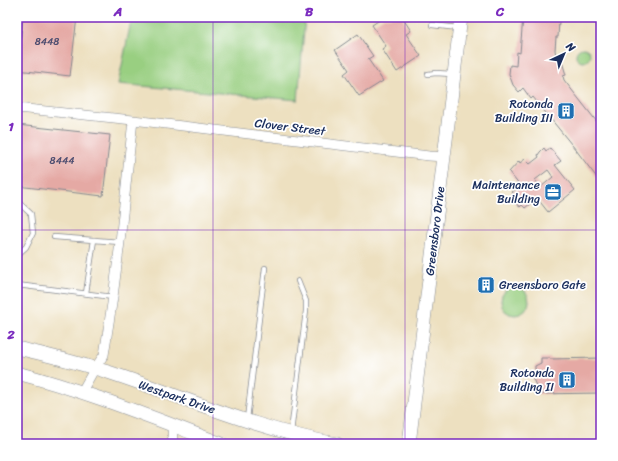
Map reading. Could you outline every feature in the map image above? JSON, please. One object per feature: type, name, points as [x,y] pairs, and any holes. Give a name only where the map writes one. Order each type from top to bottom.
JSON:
[{"type":"main road","name":"Greensboro Drive","points":[[409,444],[460,23]]},
{"type":"main road","name":"Westpark Drive","points":[[17,348],[95,368],[207,408],[290,434],[337,444]]},
{"type":"main road","points":[[17,373],[38,378],[222,444]]},
{"type":"street","name":"Clover Street","points":[[17,108],[133,120],[444,157]]},
{"type":"street","points":[[81,393],[104,355],[120,242],[133,120]]},
{"type":"street","points":[[172,425],[173,444]]},
{"type":"lane","points":[[432,25],[460,23]]},
{"type":"lane","points":[[428,74],[454,74]]},
{"type":"lane","points":[[17,201],[31,214],[34,233],[26,247],[17,255]]},
{"type":"lane","points":[[54,237],[120,242]]},
{"type":"lane","points":[[86,293],[94,240]]},
{"type":"lane","points":[[247,420],[265,268]]},
{"type":"lane","points":[[290,434],[306,311],[306,301],[298,281]]},
{"type":"lane","points":[[17,285],[113,297]]},
{"type":"green space","points":[[132,17],[305,17],[298,100],[118,84]]},
{"type":"green space","points":[[580,48],[586,48],[590,52],[590,58],[586,62],[580,62],[576,58],[576,52]]},
{"type":"green space","points":[[515,287],[525,291],[529,301],[525,311],[515,315],[505,311],[501,301],[505,291]]},
{"type":"building","points":[[23,17],[77,17],[70,76],[17,70]]},
{"type":"building","points":[[384,17],[402,17],[411,31],[406,34],[421,56],[397,72],[382,49],[386,46],[372,25]]},
{"type":"building","name":"Rotonda Building III","points":[[523,17],[558,17],[558,37],[556,37],[555,50],[556,56],[560,55],[566,75],[563,76],[564,80],[601,127],[601,183],[533,97],[531,99],[523,88],[519,92],[513,85],[509,74],[510,65],[516,66],[517,52],[520,53]]},
{"type":"building","points":[[358,34],[373,56],[368,59],[383,81],[359,96],[344,74],[349,70],[335,50]]},
{"type":"building","points":[[17,125],[110,135],[103,196],[17,186]]},
{"type":"building","points":[[544,148],[546,151],[550,148],[561,161],[555,165],[575,190],[548,212],[537,198],[525,208],[522,205],[520,207],[516,204],[514,200],[516,197],[512,192],[520,186],[509,172],[519,161],[520,163],[525,159],[530,164],[539,157],[538,155]],"holes":[[[548,170],[553,177],[541,187],[535,180]]]},
{"type":"building","name":"Greensboro Gate","points":[[482,281],[491,282],[490,290],[481,288]]},
{"type":"building","name":"Rotonda Building II","points":[[541,358],[601,358],[601,393],[535,394],[532,388],[536,386],[531,374],[535,373],[535,366],[541,363]]},
{"type":"place","name":"Rotonda Building III","points":[[566,111]]},
{"type":"place","name":"Maintenance Building","points":[[553,192]]},
{"type":"place","name":"Greensboro Gate","points":[[486,285]]},
{"type":"place","name":"Rotonda Building II","points":[[567,380]]}]
